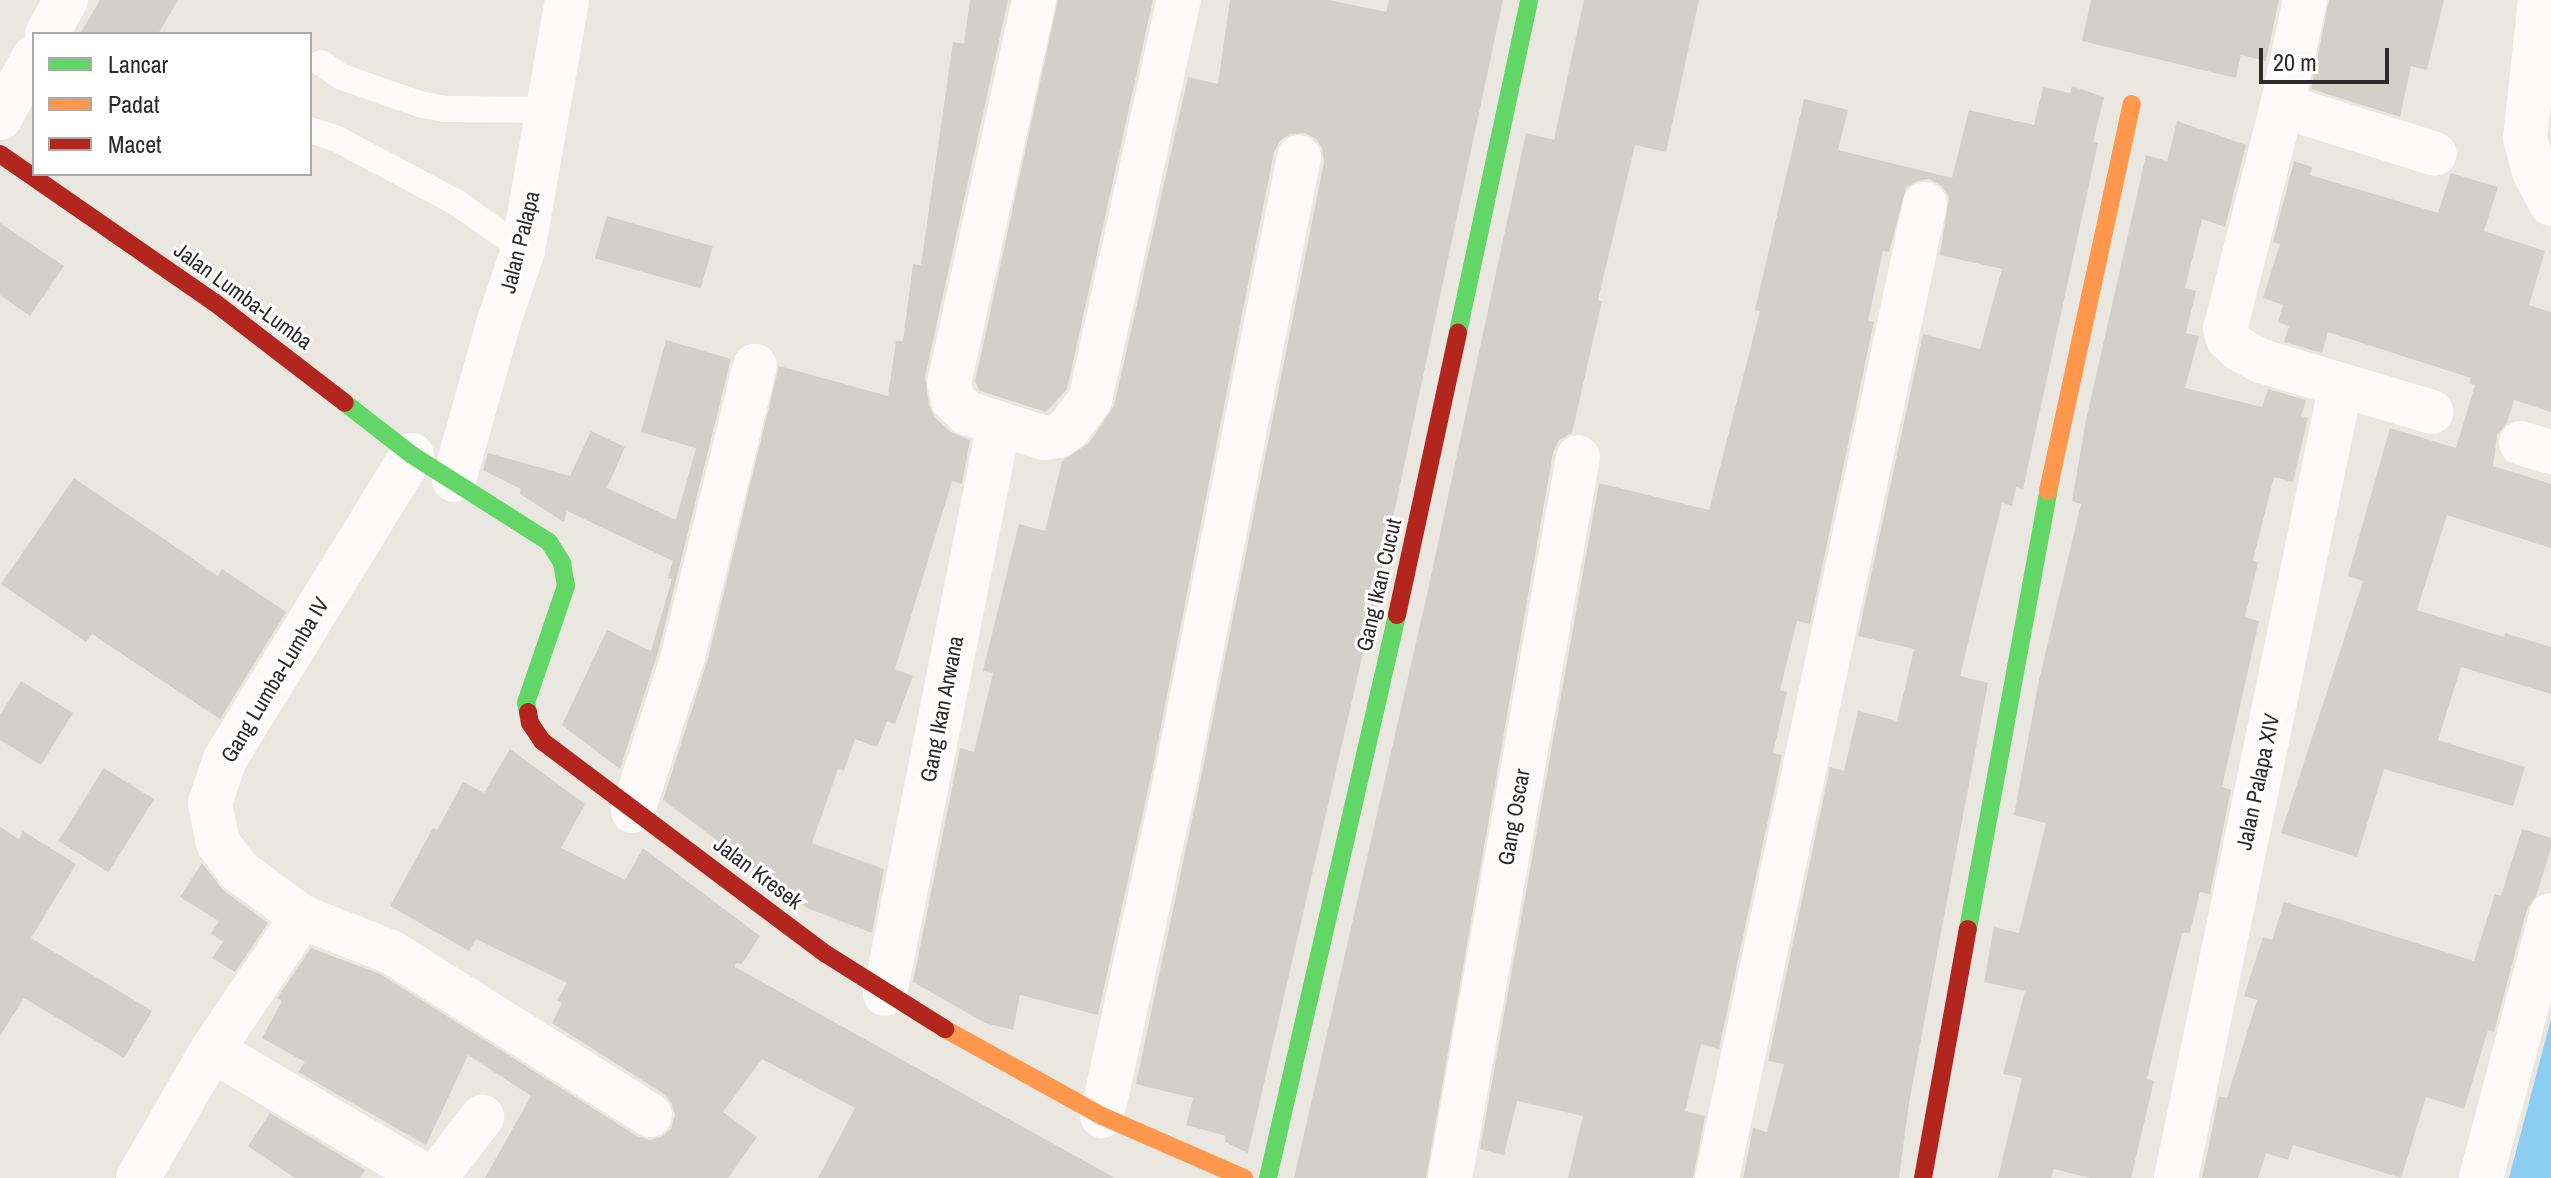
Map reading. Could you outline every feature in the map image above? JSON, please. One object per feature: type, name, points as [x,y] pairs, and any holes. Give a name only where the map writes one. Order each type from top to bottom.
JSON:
[{"type":"street","points":[[48,32],[66,0]]},
{"type":"street","name":"Jalan Palapa","points":[[454,480],[498,324],[523,250],[567,0]]},
{"type":"street","points":[[1034,0],[949,382],[953,400],[967,413],[1044,438],[1058,436],[1069,428],[1090,400],[1179,0]]},
{"type":"street","name":"Gang Ikan Cucut","points":[[1268,1178],[1404,584],[1529,0]]},
{"type":"street","points":[[2305,0],[2282,106],[2225,329],[2228,339],[2261,361],[2432,412]]},
{"type":"street","points":[[2540,0],[2525,138],[2534,172],[2551,204]]},
{"type":"street","points":[[0,118],[32,61]]},
{"type":"street","points":[[1923,1178],[2062,415],[2132,104]]},
{"type":"street","points":[[2282,106],[2435,154]]},
{"type":"street","name":"Jalan Lumba-Lumba","points":[[0,154],[214,302],[412,455],[454,480]]},
{"type":"street","points":[[1102,1116],[1176,777],[1299,157]]},
{"type":"street","points":[[1717,1178],[1925,204]]},
{"type":"street","points":[[633,811],[683,656],[755,366]]},
{"type":"street","name":"Jalan Palapa XIV","points":[[2176,1178],[2341,385]]},
{"type":"street","name":"Gang Ikan Arwana","points":[[885,994],[999,424]]},
{"type":"street","name":"Gang Lumba-Lumba IV","points":[[412,455],[225,759],[210,803],[218,843],[238,870],[302,917],[391,952],[650,1115]]},
{"type":"street","name":"Gang Oscar","points":[[1450,1178],[1578,457]]},
{"type":"street","name":"Jalan Kresek","points":[[454,480],[549,542],[562,563],[566,586],[526,703],[530,723],[542,741],[885,994],[1102,1116],[1244,1178]]},
{"type":"street","points":[[2481,1178],[2551,915]]},
{"type":"street","points":[[138,1178],[212,1050],[302,917]]},
{"type":"street","points":[[212,1050],[427,1177],[436,1177],[482,1117]]},
{"type":"lane","points":[[321,63],[342,77],[432,107],[550,110]]},
{"type":"lane","points":[[312,131],[337,139],[459,204],[523,250]]},
{"type":"water","points":[[2551,1019],[2551,1178],[2509,1178]]},
{"type":"building","points":[[100,0],[178,0],[159,32],[81,32]]},
{"type":"building","points":[[970,0],[1008,0],[925,377],[929,405],[935,418],[951,432],[970,440],[962,484],[952,481],[895,669],[913,676],[895,724],[887,721],[877,747],[855,739],[844,771],[838,769],[812,843],[884,869],[872,933],[807,908],[663,800],[707,662],[779,366],[888,396],[896,341],[903,341],[913,264],[921,265],[953,42],[964,44]]},
{"type":"building","points":[[1058,0],[1153,0],[1067,389],[1046,412],[980,391],[975,382]]},
{"type":"building","points":[[1230,0],[1329,0],[1386,12],[1389,0],[1503,0],[1380,579],[1248,1153],[1225,1142],[1226,1136],[1186,1125],[1193,1098],[1136,1084],[1324,162],[1322,148],[1316,139],[1305,133],[1290,134],[1280,141],[1274,152],[1152,772],[1098,1015],[1020,995],[1013,1030],[985,1023],[913,982],[960,748],[974,752],[993,673],[983,671],[1019,524],[1045,531],[1062,461],[1089,443],[1114,406],[1188,77],[1218,84]]},
{"type":"building","points":[[1584,0],[1699,0],[1666,152],[1635,145],[1598,300],[1602,301],[1572,433],[1559,440],[1553,453],[1426,1178],[1294,1178],[1428,590],[1526,133],[1554,140]]},
{"type":"building","points":[[2091,0],[2279,0],[2266,61],[2241,55],[2236,78],[2082,41]]},
{"type":"building","points":[[2329,0],[2444,0],[2427,70],[2411,66],[2400,117],[2311,89]]},
{"type":"building","points":[[2072,86],[2104,97],[2093,142],[2098,143],[2023,489],[2016,487],[2012,506],[2002,503],[1960,676],[1988,683],[1909,1103],[1899,1178],[1743,1178],[1753,1128],[1767,1132],[1784,1064],[1768,1061],[1830,767],[1844,771],[1858,711],[1897,721],[1913,654],[1914,649],[1858,636],[1923,334],[1980,349],[2002,269],[1940,255],[1949,197],[1942,186],[1929,179],[1917,181],[1906,188],[1889,252],[1883,251],[1868,321],[1874,322],[1810,624],[1797,621],[1780,690],[1787,692],[1773,753],[1782,755],[1719,1049],[1701,1044],[1685,1111],[1705,1116],[1693,1178],[1568,1178],[1583,1116],[1517,1101],[1504,1155],[1480,1149],[1599,483],[1709,510],[1760,311],[1755,310],[1804,99],[1848,110],[1838,150],[1952,178],[1969,110],[2034,125],[2043,87],[2070,93]]},
{"type":"building","points":[[2177,121],[2246,145],[2225,227],[2202,219],[2185,288],[2196,291],[2186,333],[2199,336],[2185,388],[2262,407],[2268,389],[2306,400],[2301,416],[2308,418],[2293,482],[2274,477],[2253,560],[2258,562],[2245,617],[2259,621],[2222,787],[2231,790],[2210,894],[2200,892],[2190,933],[2182,933],[2147,1079],[2154,1081],[2131,1178],[2090,1178],[2054,1169],[2051,1178],[1998,1178],[2022,1078],[2003,1074],[2025,991],[1984,982],[1994,927],[2019,933],[2046,823],[2014,815],[2039,680],[2081,504],[2072,501],[2086,420],[2146,155],[2167,161]]},
{"type":"building","points":[[2294,161],[2312,167],[2310,175],[2438,213],[2451,173],[2498,187],[2484,231],[2545,251],[2529,305],[2551,312],[2551,412],[2514,400],[2507,423],[2497,435],[2493,466],[2551,484],[2551,548],[2447,515],[2417,610],[2504,637],[2505,633],[2551,647],[2551,694],[2461,667],[2438,740],[2525,767],[2513,806],[2384,769],[2357,857],[2281,833],[2363,581],[2348,576],[2390,428],[2456,448],[2475,385],[2469,383],[2471,378],[2328,332],[2322,353],[2284,342],[2289,326],[2278,322],[2283,305],[2263,298],[2280,244],[2273,242]]},
{"type":"building","points":[[607,216],[713,246],[701,289],[595,258]]},
{"type":"building","points":[[0,223],[64,266],[30,316],[0,295]]},
{"type":"building","points":[[666,340],[731,359],[659,649],[620,769],[562,725],[607,630],[651,651],[672,579],[668,578],[673,561],[567,511],[564,522],[520,494],[521,489],[483,470],[488,453],[570,476],[591,431],[625,447],[607,488],[676,520],[696,448],[641,432]]},
{"type":"building","points":[[74,478],[218,576],[222,569],[286,612],[220,719],[92,634],[86,642],[1,584]]},
{"type":"building","points":[[21,681],[73,713],[41,765],[0,740],[0,715]]},
{"type":"building","points":[[510,749],[585,804],[561,848],[625,880],[643,848],[760,936],[742,964],[736,963],[735,967],[1115,1178],[818,1178],[855,1108],[762,1059],[723,1112],[757,1137],[728,1178],[485,1178],[531,1096],[468,1055],[426,1145],[298,1072],[305,1062],[262,1038],[282,1001],[277,998],[311,948],[380,974],[637,1136],[650,1140],[661,1137],[671,1129],[675,1115],[672,1104],[664,1094],[552,1023],[562,1003],[557,1000],[567,983],[476,939],[469,951],[390,906],[433,828],[437,830],[463,782],[484,793]]},
{"type":"building","points":[[104,768],[154,799],[108,872],[58,841]]},
{"type":"building","points":[[0,827],[19,839],[23,831],[76,864],[31,938],[152,1011],[124,1058],[24,998],[0,1036]]},
{"type":"building","points":[[2522,829],[2551,838],[2551,849],[2536,896],[2527,909],[2494,1032],[2488,1030],[2464,1109],[2426,1097],[2401,1178],[2293,1145],[2288,1160],[2266,1153],[2258,1178],[2202,1178],[2219,1096],[2227,1098],[2257,1000],[2244,996],[2263,937],[2272,940],[2284,902],[2474,961],[2495,894],[2501,896]]},
{"type":"building","points":[[202,863],[223,890],[268,923],[235,972],[212,958],[223,942],[211,933],[219,921],[180,897]]},
{"type":"building","points":[[270,1113],[365,1170],[360,1178],[295,1178],[248,1146]]},
{"type":"traffic: fast","points":[[1458,332],[1529,0]]},
{"type":"traffic: fast","points":[[345,403],[412,455],[549,542],[562,563],[566,586],[526,703],[528,712]]},
{"type":"traffic: fast","points":[[1968,929],[2048,491]]},
{"type":"traffic: fast","points":[[1268,1178],[1397,615]]},
{"type":"traffic: slow","points":[[2048,491],[2132,104]]},
{"type":"traffic: slow","points":[[945,1029],[1102,1116],[1244,1178]]},
{"type":"traffic: jam","points":[[0,154],[214,302],[345,403]]},
{"type":"traffic: jam","points":[[1397,615],[1458,332]]},
{"type":"traffic: jam","points":[[528,712],[530,723],[542,741],[826,954],[945,1029]]},
{"type":"traffic: jam","points":[[1923,1178],[1968,929]]}]
